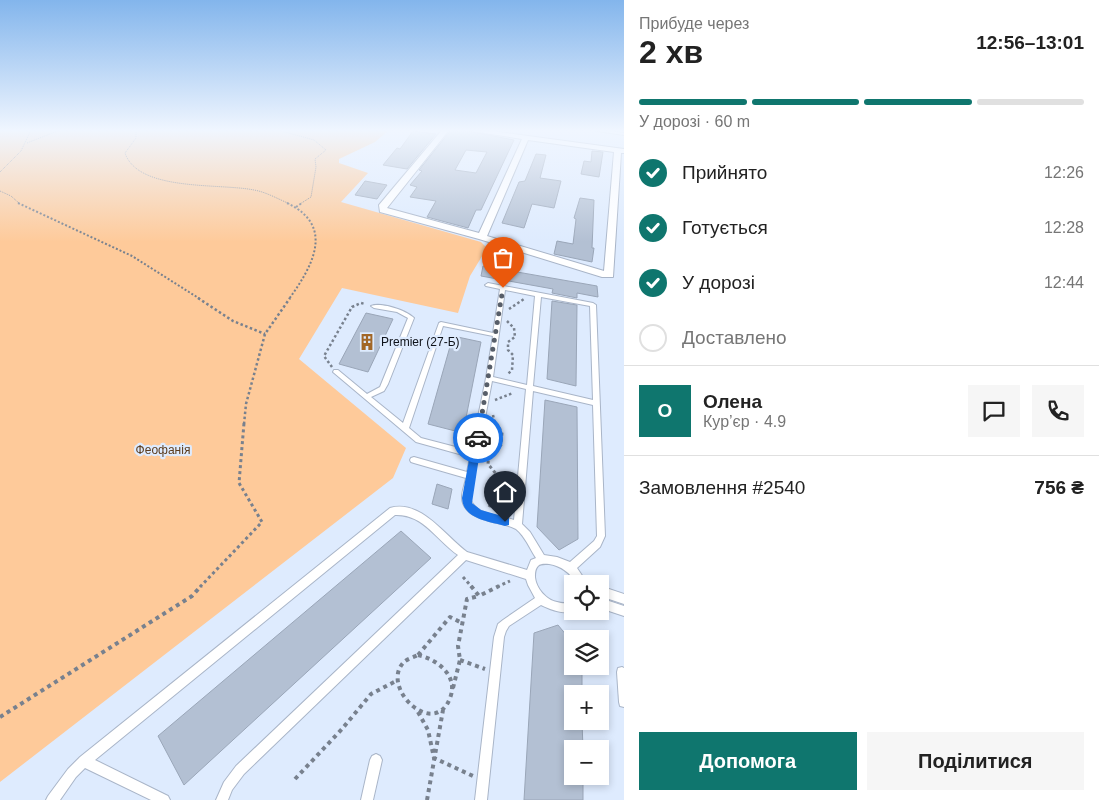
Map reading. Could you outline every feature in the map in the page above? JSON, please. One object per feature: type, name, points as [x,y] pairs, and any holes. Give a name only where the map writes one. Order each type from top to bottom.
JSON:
[{"type":"street","points":[[415,167],[382,207],[385,211],[482,237],[606,275],[609,275],[619,167]]},
{"type":"street","points":[[482,237],[513,167]]},
{"type":"lane","points":[[488,285],[593,305],[601,536],[597,544],[570,568]]},
{"type":"lane","points":[[503,288],[489,378],[466,498],[467,505],[471,510],[518,525],[542,560]]},
{"type":"lane","points":[[518,525],[528,387],[538,294]]},
{"type":"lane","points":[[368,396],[382,389],[385,384],[411,318],[408,314],[374,306]]},
{"type":"lane","points":[[405,428],[441,324],[496,335]]},
{"type":"lane","points":[[336,372],[368,396],[419,440],[475,455]]},
{"type":"lane","points":[[489,378],[596,403]]},
{"type":"lane","points":[[414,460],[471,476]]},
{"type":"lane","points":[[52,800],[72,773],[84,761],[393,511],[402,509],[418,514],[456,550],[465,555],[529,575]]},
{"type":"lane","points":[[222,800],[228,786],[240,770],[465,555]]},
{"type":"lane","points":[[564,608],[556,608],[542,599],[533,589],[529,575],[532,565],[542,560],[554,560],[570,568],[575,575]]},
{"type":"lane","points":[[609,594],[624,599]]},
{"type":"lane","points":[[481,800],[495,672],[502,628],[542,599]]},
{"type":"lane","points":[[609,607],[624,612]]},
{"type":"lane","points":[[622,672],[624,702]]},
{"type":"lane","points":[[367,800],[376,760]]},
{"type":"lane","points":[[84,761],[164,800]]},
{"type":"path","points":[[0,717],[192,596],[262,522],[239,483],[246,404],[265,334],[306,275],[316,248],[314,226],[296,207],[254,190],[171,182],[155,178],[134,167]]},
{"type":"path","points":[[296,207],[311,197],[316,167]]},
{"type":"path","points":[[0,191],[11,196],[16,202],[132,256],[234,321],[265,334]]},
{"type":"path","points":[[505,377],[512,370],[513,355],[508,350],[508,342],[515,337],[514,328],[507,322],[506,312],[512,306],[523,301],[525,292]]},
{"type":"path","points":[[336,372],[324,356],[352,306],[361,303],[374,306]]},
{"type":"path","points":[[493,406],[494,400],[515,393]]},
{"type":"path","points":[[488,507],[493,500],[496,475],[488,464],[489,450],[501,445],[502,432],[495,424],[492,412]]},
{"type":"path","points":[[463,578],[479,596]]},
{"type":"path","points":[[427,800],[443,710],[452,695],[460,660],[458,646],[467,599],[479,596],[512,580]]},
{"type":"path","points":[[443,710],[435,714],[426,714],[410,706],[404,698],[398,680],[399,671],[410,657],[418,654],[450,617],[462,623]]},
{"type":"path","points":[[418,654],[436,659],[444,666],[451,680],[452,695]]},
{"type":"path","points":[[460,660],[495,672]]},
{"type":"path","points":[[295,779],[342,729],[371,694],[398,680]]},
{"type":"path","points":[[418,711],[428,730],[434,758]]},
{"type":"path","points":[[434,758],[483,781]]},
{"type":"green space","name":"Феофанія","points":[[0,167],[352,167],[368,173],[341,202],[481,242],[487,248],[470,276],[458,313],[342,288],[299,359],[406,448],[393,478],[0,782]]},
{"type":"building","points":[[421,167],[456,167],[455,170],[476,173],[479,167],[501,167],[481,210],[476,210],[468,228],[427,217],[436,201],[410,197],[417,187],[410,185],[422,171],[419,170]]},
{"type":"building","points":[[531,167],[543,167],[540,178],[561,181],[554,208],[532,204],[524,228],[502,223],[519,182],[525,181]]},
{"type":"building","points":[[583,167],[601,167],[599,177],[581,174]]},
{"type":"building","points":[[365,181],[387,185],[377,199],[355,195]]},
{"type":"building","points":[[580,198],[594,200],[592,248],[594,248],[592,262],[554,254],[557,241],[573,244],[576,219],[574,218]]},
{"type":"building","points":[[483,266],[597,286],[598,297],[577,293],[577,298],[552,293],[553,289],[481,276]]},
{"type":"building","points":[[552,301],[577,305],[576,386],[547,379]]},
{"type":"building","name":"Premier (27-Б)","points":[[366,313],[393,319],[368,372],[339,364]]},
{"type":"building","points":[[453,336],[481,342],[463,433],[428,424]]},
{"type":"building","points":[[545,400],[577,407],[578,539],[559,550],[537,527]]},
{"type":"building","points":[[437,484],[452,489],[448,509],[432,504]]},
{"type":"building","points":[[401,531],[431,558],[184,785],[158,736]]},
{"type":"building","points":[[558,625],[564,632],[564,675],[582,675],[582,685],[564,685],[564,730],[582,730],[583,740],[564,740],[564,785],[583,785],[583,800],[524,800],[534,633]]},
{"type":"way so far","points":[[478,438],[503,288]]},
{"type":"place","name":"Premier (27-Б)","points":[[367,342]]},
{"type":"route","points":[[478,438],[466,498],[467,505],[471,510],[479,514],[505,522]]}]
